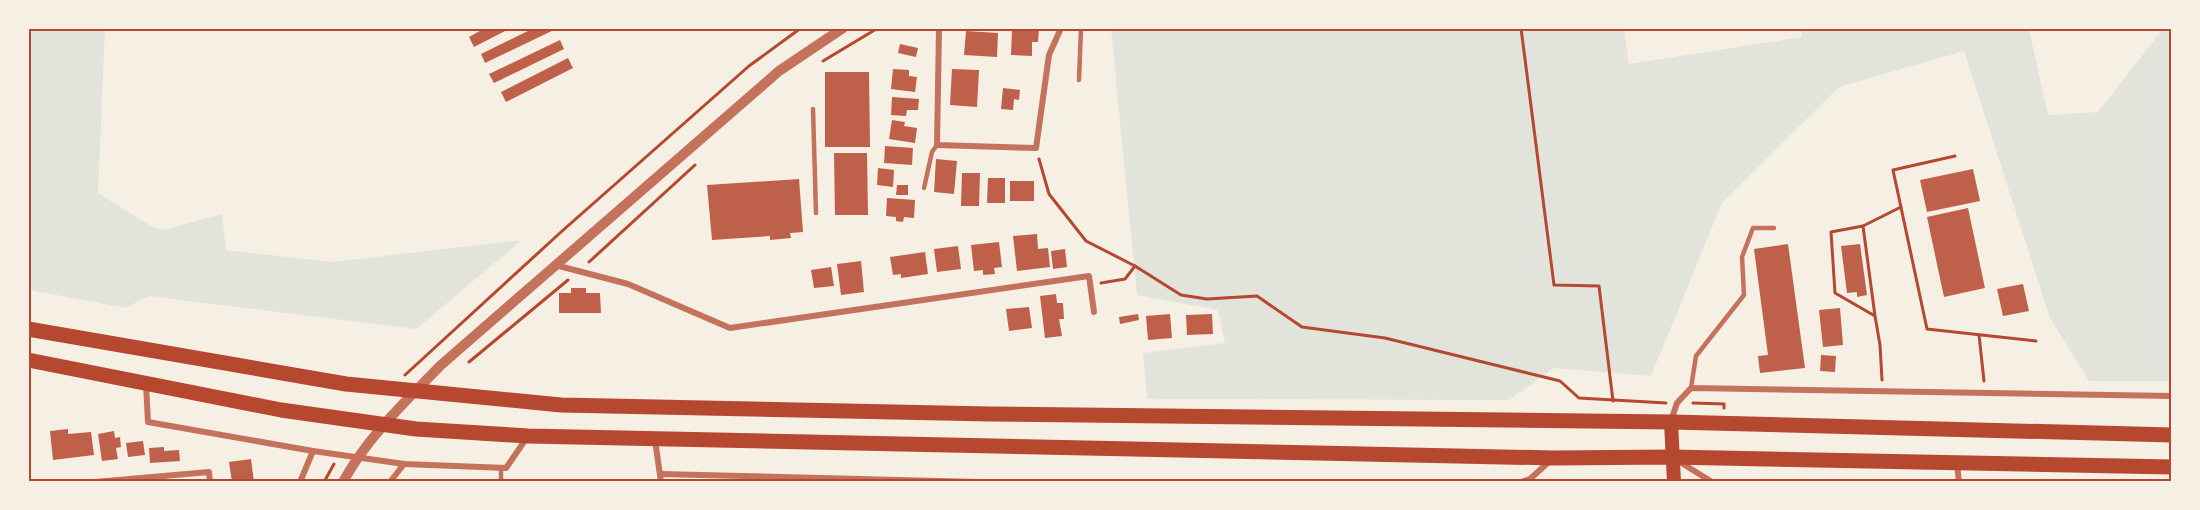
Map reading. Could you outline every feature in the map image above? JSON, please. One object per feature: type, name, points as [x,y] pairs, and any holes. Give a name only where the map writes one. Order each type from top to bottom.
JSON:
[{"type":"highway","points":[[28,329],[346,384],[561,405],[978,414],[1671,422],[2172,435]]},
{"type":"highway","points":[[28,360],[281,410],[416,429],[528,436],[1554,458],[1671,457],[2172,467]]},
{"type":"main road","points":[[1671,422],[1674,482]]},
{"type":"street","points":[[345,479],[398,410],[441,365],[779,72],[843,28]]},
{"type":"street","points":[[939,28],[937,145],[1036,148],[1049,55],[1061,28]]},
{"type":"street","points":[[554,265],[628,284],[730,328],[1089,276],[1094,312]]},
{"type":"street","points":[[146,382],[148,422],[313,451],[404,464],[506,468],[528,436]]},
{"type":"street","points":[[1671,422],[1677,403],[1691,388],[2172,396]]},
{"type":"street","points":[[655,439],[660,478],[978,482]]},
{"type":"street","points":[[300,482],[313,451]]},
{"type":"street","points":[[1671,457],[1712,482]]},
{"type":"street","points":[[1521,482],[1530,479],[1554,458]]},
{"type":"street","points":[[390,482],[404,464]]},
{"type":"street","points":[[1956,464],[1959,482]]},
{"type":"street","points":[[95,482],[209,472],[210,482]]},
{"type":"lane","points":[[1079,80],[1081,28]]},
{"type":"lane","points":[[813,109],[816,213]]},
{"type":"lane","points":[[924,188],[932,152],[937,145]]},
{"type":"lane","points":[[1691,388],[1696,356],[1744,295],[1742,256],[1753,228],[1774,228]]},
{"type":"lane","points":[[501,468],[501,482]]},
{"type":"path","points":[[420,360],[749,66],[801,28]]},
{"type":"path","points":[[820,62],[878,28]]},
{"type":"path","points":[[1521,28],[1554,285],[1599,286],[1613,401]]},
{"type":"path","points":[[1036,148],[1049,194],[1086,241],[1135,266],[1181,295],[1208,299],[1257,296],[1302,327],[1385,338],[1560,381],[1579,398]]},
{"type":"path","points":[[1955,156],[1893,170],[1927,329],[2036,341]]},
{"type":"path","points":[[462,368],[578,272],[697,164]]},
{"type":"path","points":[[1875,316],[1835,293],[1831,232],[1863,226],[1901,207]]},
{"type":"path","points":[[1863,226],[1880,345],[1882,391]]},
{"type":"path","points":[[1106,283],[1125,279],[1135,266]]},
{"type":"path","points":[[1979,335],[1986,393]]},
{"type":"path","points":[[324,482],[329,471]]},
{"type":"shaded area","points":[[28,29],[105,29],[98,193],[151,226],[164,230],[222,214],[226,250],[332,262],[522,240],[416,329],[148,296],[126,308],[29,290]]},
{"type":"shaded area","points":[[1111,29],[1624,29],[1629,64],[1802,37],[1801,29],[2029,29],[2048,115],[2098,112],[2163,29],[2171,29],[2171,381],[2089,381],[2050,318],[1964,51],[1839,87],[1722,203],[1651,376],[1554,368],[1509,400],[1147,399],[1143,353],[1225,343],[1218,310],[1137,295]]},
{"type":"building","points":[[485,28],[511,28],[474,47],[469,37]]},
{"type":"building","points":[[534,28],[558,28],[485,63],[481,54]]},
{"type":"building","points":[[1012,28],[1039,28],[1038,42],[1032,42],[1032,56],[1011,55]]},
{"type":"building","points":[[966,31],[998,33],[997,57],[964,55]]},
{"type":"building","points":[[560,40],[564,49],[494,83],[489,74]]},
{"type":"building","points":[[900,44],[918,48],[916,57],[898,53]]},
{"type":"building","points":[[568,58],[573,68],[506,102],[501,92]]},
{"type":"building","points":[[893,69],[909,70],[909,76],[917,77],[915,92],[891,89]]},
{"type":"building","points":[[952,69],[979,70],[977,107],[950,105]]},
{"type":"building","points":[[825,72],[869,72],[870,147],[825,147]]},
{"type":"building","points":[[1003,88],[1020,90],[1019,100],[1014,99],[1013,110],[1001,109]]},
{"type":"building","points":[[892,97],[919,99],[918,110],[907,110],[906,116],[891,115]]},
{"type":"building","points":[[892,120],[905,122],[904,126],[917,128],[915,143],[889,139]]},
{"type":"building","points":[[885,146],[913,148],[912,165],[884,163]]},
{"type":"building","points":[[834,153],[867,153],[868,215],[835,215]]},
{"type":"building","points":[[936,159],[957,161],[954,194],[934,192]]},
{"type":"building","points":[[878,168],[894,170],[893,187],[877,185]]},
{"type":"building","points":[[1973,169],[1980,201],[1927,212],[1920,180]]},
{"type":"building","points":[[962,173],[980,173],[979,206],[961,206]]},
{"type":"building","points":[[988,178],[1005,178],[1005,203],[987,203]]},
{"type":"building","points":[[799,179],[803,232],[790,233],[791,238],[770,240],[770,236],[712,240],[707,185]]},
{"type":"building","points":[[1010,181],[1034,181],[1034,201],[1010,201]]},
{"type":"building","points":[[897,185],[908,185],[908,195],[896,195]]},
{"type":"building","points":[[887,198],[915,200],[914,218],[904,217],[903,222],[896,221],[896,217],[886,216]]},
{"type":"building","points":[[1968,208],[1985,288],[1944,297],[1927,217]]},
{"type":"building","points":[[1037,234],[1038,249],[1048,248],[1050,267],[1017,271],[1013,236]]},
{"type":"building","points":[[999,242],[1002,267],[994,268],[995,274],[983,275],[983,270],[974,271],[971,245]]},
{"type":"building","points":[[1788,244],[1805,368],[1760,373],[1758,356],[1768,355],[1754,249]]},
{"type":"building","points":[[1860,244],[1867,295],[1857,297],[1857,292],[1847,293],[1841,246]]},
{"type":"building","points":[[958,246],[961,269],[937,272],[934,249]]},
{"type":"building","points":[[1065,249],[1067,267],[1053,269],[1051,251]]},
{"type":"building","points":[[925,252],[928,274],[901,278],[901,274],[893,275],[890,257]]},
{"type":"building","points":[[861,261],[864,292],[841,295],[837,264]]},
{"type":"building","points":[[831,267],[834,286],[814,288],[811,270]]},
{"type":"building","points":[[2023,284],[2029,311],[2003,316],[1997,289]]},
{"type":"building","points":[[571,288],[586,288],[586,293],[600,293],[601,313],[559,313],[559,293],[571,293]]},
{"type":"building","points":[[1056,294],[1057,303],[1063,303],[1064,319],[1059,319],[1062,336],[1045,338],[1040,296]]},
{"type":"building","points":[[1029,307],[1032,328],[1009,331],[1006,309]]},
{"type":"building","points":[[1840,308],[1843,345],[1823,347],[1819,310]]},
{"type":"building","points":[[1138,314],[1139,320],[1120,324],[1119,317]]},
{"type":"building","points":[[1170,314],[1172,338],[1148,340],[1146,316]]},
{"type":"building","points":[[1212,314],[1213,334],[1187,335],[1186,315]]},
{"type":"building","points":[[1821,355],[1836,356],[1835,372],[1820,371]]},
{"type":"building","points":[[68,429],[68,434],[91,432],[94,455],[53,460],[50,431]]},
{"type":"building","points":[[114,431],[115,438],[120,437],[121,447],[116,448],[118,459],[102,461],[98,434]]},
{"type":"building","points":[[143,441],[145,455],[128,457],[126,443]]},
{"type":"building","points":[[164,447],[164,451],[179,450],[180,461],[150,463],[149,448]]},
{"type":"building","points":[[251,459],[254,482],[232,482],[229,462]]}]
